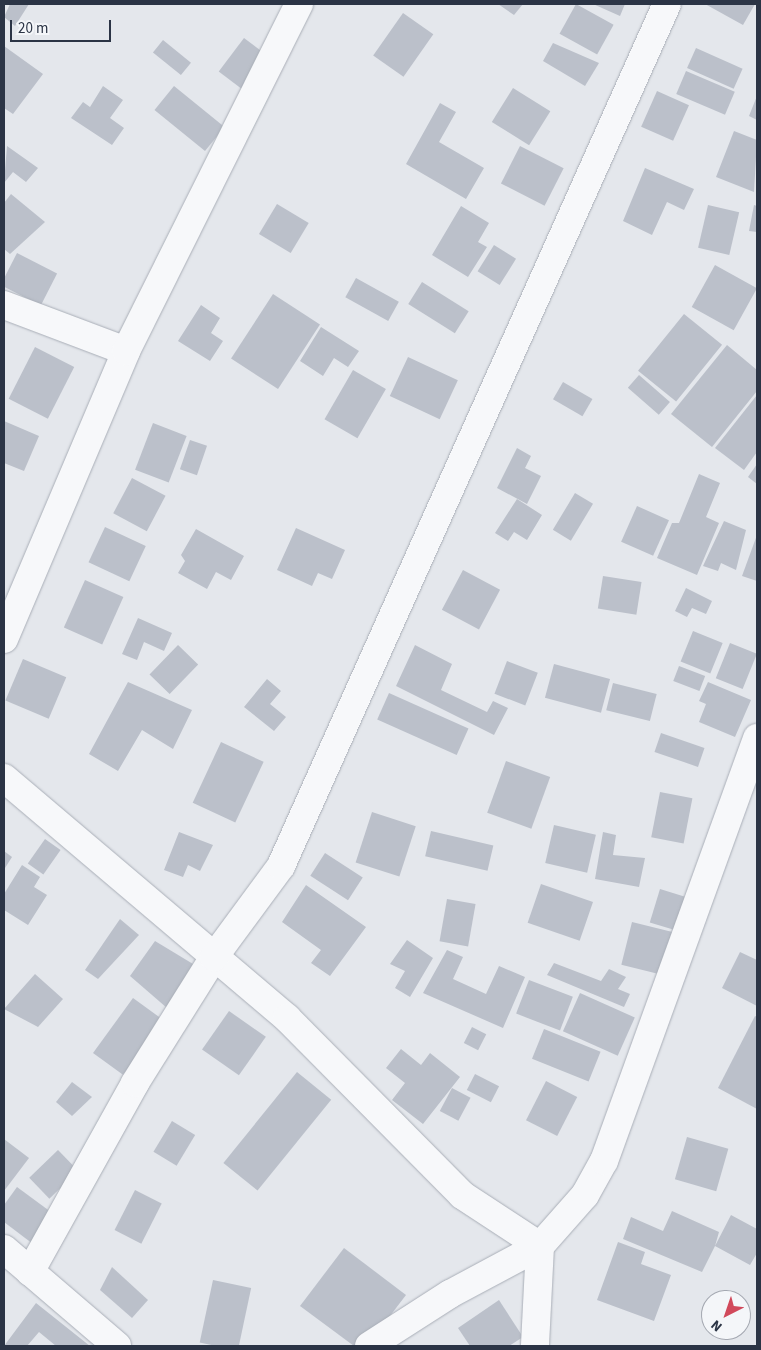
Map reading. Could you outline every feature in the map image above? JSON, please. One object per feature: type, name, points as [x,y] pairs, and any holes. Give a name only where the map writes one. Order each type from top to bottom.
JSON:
[{"type":"street","points":[[4,639],[126,352],[299,4]]},
{"type":"street","points":[[30,1272],[135,1084],[214,957],[281,866],[667,4]]},
{"type":"street","points":[[4,305],[126,352]]},
{"type":"street","points":[[369,1346],[450,1294],[540,1246],[585,1195],[604,1161],[757,738]]},
{"type":"street","points":[[4,778],[287,1018],[462,1195],[540,1246]]},
{"type":"street","points":[[535,1346],[540,1246]]},
{"type":"street","points":[[4,1249],[117,1346]]},
{"type":"building","points":[[10,4],[29,4],[15,26],[4,17]]},
{"type":"building","points":[[498,4],[523,4],[514,15]]},
{"type":"building","points":[[576,4],[614,25],[597,55],[560,34]]},
{"type":"building","points":[[593,4],[625,4],[620,16]]},
{"type":"building","points":[[705,4],[755,4],[743,25]]},
{"type":"building","points":[[403,13],[433,34],[403,77],[373,56]]},
{"type":"building","points":[[244,38],[269,57],[243,90],[219,72]]},
{"type":"building","points":[[163,40],[191,63],[181,75],[153,52]]},
{"type":"building","points":[[553,43],[599,63],[585,86],[543,61]]},
{"type":"building","points":[[4,46],[43,74],[13,114],[4,108]]},
{"type":"building","points":[[696,48],[743,69],[734,89],[687,68]]},
{"type":"building","points":[[686,71],[735,92],[725,115],[676,94]]},
{"type":"building","points":[[103,86],[123,100],[110,118],[124,128],[112,145],[71,118],[83,102],[90,107]]},
{"type":"building","points":[[174,86],[225,127],[205,151],[154,110]]},
{"type":"building","points":[[513,88],[550,111],[529,145],[492,122]]},
{"type":"building","points":[[657,91],[689,105],[673,141],[641,127]]},
{"type":"building","points":[[757,96],[757,120],[749,116]]},
{"type":"building","points":[[440,103],[456,112],[439,142],[484,168],[466,199],[406,164]]},
{"type":"building","points":[[734,131],[757,140],[754,192],[716,177]]},
{"type":"building","points":[[7,146],[38,168],[26,182],[13,172],[4,183]]},
{"type":"building","points":[[520,146],[564,168],[545,206],[501,183]]},
{"type":"building","points":[[645,168],[694,189],[684,210],[667,202],[652,235],[623,221]]},
{"type":"building","points":[[11,194],[45,222],[10,254],[4,249],[4,203]]},
{"type":"building","points":[[277,204],[309,223],[291,253],[259,234]]},
{"type":"building","points":[[708,205],[739,212],[729,255],[698,248]]},
{"type":"building","points":[[754,205],[757,206],[757,232],[749,231]]},
{"type":"building","points":[[461,206],[489,223],[478,242],[487,247],[468,277],[432,255]]},
{"type":"building","points":[[494,245],[516,259],[500,285],[478,271]]},
{"type":"building","points":[[17,253],[57,273],[41,306],[4,287],[4,279]]},
{"type":"building","points":[[715,265],[757,288],[734,330],[692,307]]},
{"type":"building","points":[[356,278],[399,302],[388,321],[345,297]]},
{"type":"building","points":[[422,282],[469,311],[455,333],[408,304]]},
{"type":"building","points":[[273,294],[320,324],[278,389],[231,359]]},
{"type":"building","points":[[201,305],[220,318],[211,333],[223,341],[210,361],[178,341]]},
{"type":"building","points":[[684,314],[722,345],[676,402],[638,371]]},
{"type":"building","points":[[321,327],[359,351],[348,367],[334,358],[323,376],[300,361]]},
{"type":"building","points":[[727,345],[757,370],[757,391],[712,447],[671,414]]},
{"type":"building","points":[[35,347],[74,367],[48,419],[9,399]]},
{"type":"building","points":[[408,357],[458,380],[440,419],[390,396]]},
{"type":"building","points":[[353,370],[386,389],[357,438],[324,419]]},
{"type":"building","points":[[639,375],[670,402],[659,415],[628,388]]},
{"type":"building","points":[[563,382],[592,399],[582,416],[553,399]]},
{"type":"building","points":[[757,395],[757,452],[744,470],[715,448]]},
{"type":"building","points":[[4,421],[39,436],[24,471],[4,463]]},
{"type":"building","points":[[153,423],[187,436],[169,483],[135,470]]},
{"type":"building","points":[[190,440],[207,446],[197,475],[180,469]]},
{"type":"building","points":[[517,448],[531,456],[525,468],[541,476],[527,504],[497,488]]},
{"type":"building","points":[[757,464],[757,484],[748,477]]},
{"type":"building","points":[[699,474],[720,483],[706,517],[719,523],[697,575],[657,558],[672,523],[679,523]]},
{"type":"building","points":[[132,478],[166,496],[147,531],[113,513]]},
{"type":"building","points":[[575,493],[593,504],[571,541],[553,530]]},
{"type":"building","points":[[517,499],[542,515],[527,540],[514,532],[508,541],[495,533]]},
{"type":"building","points":[[637,506],[669,520],[653,556],[621,542]]},
{"type":"building","points":[[724,521],[746,530],[736,570],[721,563],[718,571],[703,566]]},
{"type":"building","points":[[105,527],[146,546],[129,581],[89,562]]},
{"type":"building","points":[[296,528],[345,550],[332,579],[318,573],[312,586],[277,570]]},
{"type":"building","points":[[196,529],[244,556],[231,580],[216,572],[207,589],[178,573],[185,561],[181,555]]},
{"type":"building","points":[[757,535],[757,581],[742,576]]},
{"type":"building","points":[[463,570],[500,590],[479,629],[442,610]]},
{"type":"building","points":[[603,576],[642,582],[636,615],[598,609]]},
{"type":"building","points":[[85,580],[123,597],[102,645],[64,628]]},
{"type":"building","points":[[686,588],[712,601],[706,614],[692,608],[687,617],[675,611]]},
{"type":"building","points":[[138,618],[172,633],[164,651],[144,642],[137,660],[122,654]]},
{"type":"building","points":[[693,631],[723,643],[710,674],[681,662]]},
{"type":"building","points":[[730,643],[757,654],[743,689],[716,678]]},
{"type":"building","points":[[178,645],[198,664],[170,694],[150,674]]},
{"type":"building","points":[[415,645],[452,664],[441,690],[487,712],[493,701],[508,708],[494,735],[396,686]]},
{"type":"building","points":[[23,659],[66,677],[49,719],[5,700]]},
{"type":"building","points":[[507,661],[538,673],[525,706],[494,694]]},
{"type":"building","points":[[554,664],[610,679],[601,713],[545,698]]},
{"type":"building","points":[[679,666],[705,676],[699,691],[673,681]]},
{"type":"building","points":[[267,679],[281,691],[270,704],[286,717],[274,731],[244,707]]},
{"type":"building","points":[[128,682],[192,710],[173,749],[142,730],[118,771],[89,754]]},
{"type":"building","points":[[708,682],[751,700],[735,737],[699,722],[706,704],[699,701]]},
{"type":"building","points":[[613,683],[657,694],[650,721],[606,710]]},
{"type":"building","points":[[389,693],[468,728],[457,755],[377,719]]},
{"type":"building","points":[[661,733],[704,748],[698,767],[654,752]]},
{"type":"building","points":[[221,742],[264,762],[235,823],[193,803]]},
{"type":"building","points":[[506,761],[550,777],[531,829],[487,813]]},
{"type":"building","points":[[660,792],[692,798],[684,843],[651,837]]},
{"type":"building","points":[[372,812],[416,826],[399,877],[356,862]]},
{"type":"building","points":[[554,825],[596,835],[587,873],[545,863]]},
{"type":"building","points":[[431,831],[493,845],[488,871],[425,856]]},
{"type":"building","points":[[179,832],[213,845],[200,871],[188,865],[183,877],[164,870]]},
{"type":"building","points":[[603,832],[616,835],[613,855],[645,858],[639,887],[595,879]]},
{"type":"building","points":[[45,839],[61,850],[43,874],[28,864]]},
{"type":"building","points":[[4,851],[12,857],[5,868],[4,867]]},
{"type":"building","points":[[325,853],[363,878],[348,900],[310,876]]},
{"type":"building","points":[[22,865],[40,877],[34,887],[47,895],[28,925],[4,910],[4,894]]},
{"type":"building","points":[[541,884],[593,902],[580,941],[528,923]]},
{"type":"building","points":[[306,885],[366,927],[330,976],[311,963],[321,950],[282,922]]},
{"type":"building","points":[[660,889],[686,897],[676,930],[650,922]]},
{"type":"building","points":[[447,899],[476,904],[468,946],[440,941]]},
{"type":"building","points":[[120,919],[139,935],[98,979],[85,970]]},
{"type":"building","points":[[632,922],[681,934],[670,977],[621,965]]},
{"type":"building","points":[[407,940],[433,958],[410,997],[395,988],[405,971],[390,964]]},
{"type":"building","points":[[155,941],[198,967],[167,1008],[130,976]]},
{"type":"building","points":[[447,950],[463,957],[453,979],[486,994],[499,966],[525,977],[503,1028],[423,993]]},
{"type":"building","points":[[740,952],[757,960],[757,1006],[722,988]]},
{"type":"building","points":[[554,963],[601,981],[609,969],[626,977],[618,989],[630,994],[624,1007],[547,975]]},
{"type":"building","points":[[35,974],[63,999],[38,1027],[4,1009]]},
{"type":"building","points":[[529,980],[573,997],[560,1030],[516,1014]]},
{"type":"building","points":[[580,993],[635,1017],[618,1056],[563,1031]]},
{"type":"building","points":[[133,998],[163,1020],[123,1075],[93,1053]]},
{"type":"building","points":[[229,1011],[266,1037],[239,1075],[202,1050]]},
{"type":"building","points":[[755,1016],[757,1017],[757,1109],[718,1088]]},
{"type":"building","points":[[472,1027],[486,1034],[478,1050],[464,1043]]},
{"type":"building","points":[[544,1029],[601,1052],[589,1082],[532,1059]]},
{"type":"building","points":[[401,1049],[421,1065],[430,1053],[460,1077],[423,1124],[392,1100],[405,1083],[386,1068]]},
{"type":"building","points":[[297,1072],[331,1100],[258,1191],[223,1163]]},
{"type":"building","points":[[475,1074],[499,1086],[491,1102],[467,1090]]},
{"type":"building","points":[[546,1081],[577,1097],[557,1136],[526,1120]]},
{"type":"building","points":[[72,1082],[92,1097],[72,1116],[56,1102]]},
{"type":"building","points":[[452,1088],[471,1098],[458,1121],[440,1111]]},
{"type":"building","points":[[172,1121],[195,1135],[177,1166],[153,1152]]},
{"type":"building","points":[[687,1137],[728,1149],[716,1191],[675,1179]]},
{"type":"building","points":[[4,1139],[29,1158],[4,1191]]},
{"type":"building","points":[[58,1150],[78,1171],[49,1199],[29,1178]]},
{"type":"building","points":[[17,1187],[55,1215],[33,1244],[4,1222],[4,1205]]},
{"type":"building","points":[[135,1190],[162,1204],[141,1244],[115,1230]]},
{"type":"building","points":[[672,1211],[719,1232],[715,1246],[702,1272],[623,1239],[631,1217],[663,1231]]},
{"type":"building","points":[[731,1215],[757,1229],[757,1253],[750,1265],[715,1246]]},
{"type":"building","points":[[618,1242],[645,1252],[641,1264],[671,1275],[654,1321],[597,1300]]},
{"type":"building","points":[[344,1248],[406,1295],[367,1346],[354,1346],[300,1306]]},
{"type":"building","points":[[112,1267],[148,1300],[132,1318],[100,1290]]},
{"type":"building","points":[[213,1280],[251,1288],[239,1346],[216,1346],[200,1343]]},
{"type":"building","points":[[499,1300],[523,1337],[509,1346],[470,1346],[458,1328]]},
{"type":"building","points":[[36,1303],[90,1346],[56,1346],[39,1332],[27,1346],[4,1346]]}]
